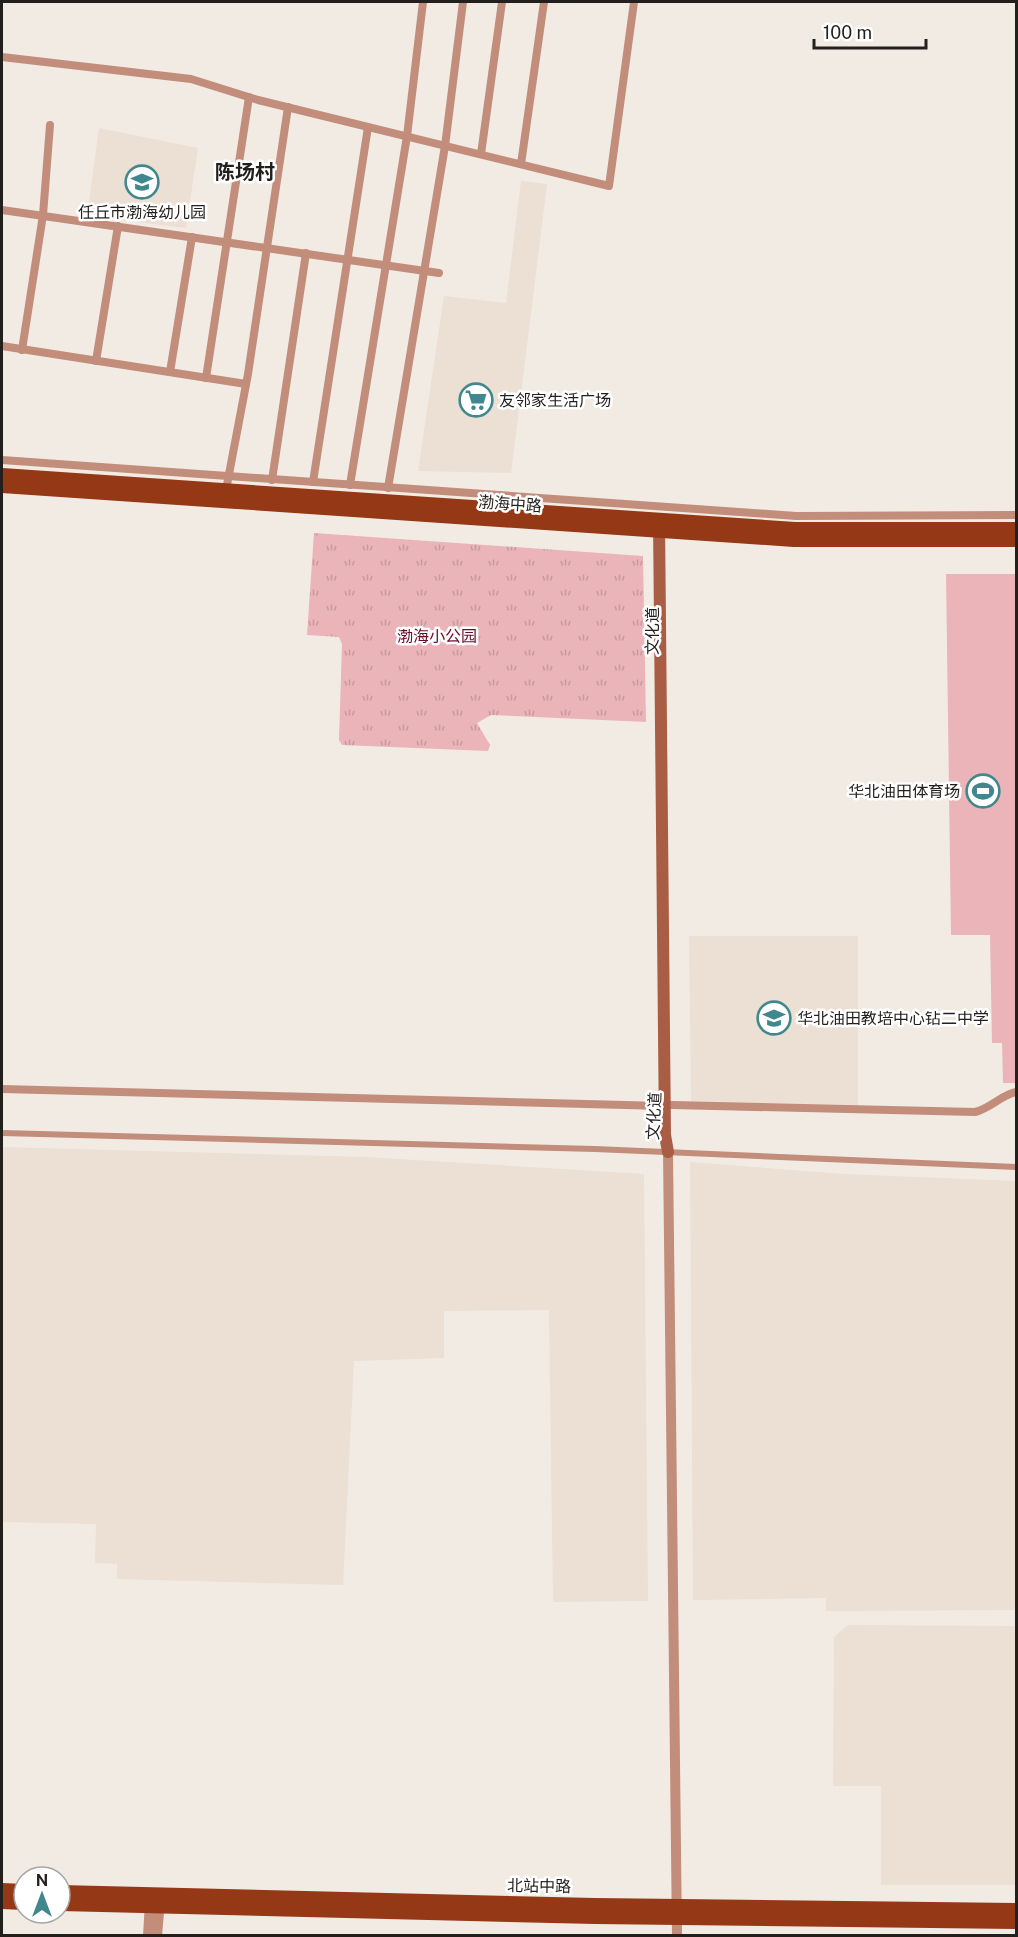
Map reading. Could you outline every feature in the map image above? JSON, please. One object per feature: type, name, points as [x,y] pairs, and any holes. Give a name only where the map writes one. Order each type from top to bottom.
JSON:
[{"type":"main road","name":"渤海中路","points":[[2,475],[227,484],[794,540],[1017,540]]},
{"type":"main road","name":"渤海中路","points":[[2,486],[663,526],[795,529],[1017,529]]},
{"type":"main road","name":"文化道","points":[[663,526],[668,1106],[673,1135],[668,1152]]},
{"type":"main road","name":"北站中路","points":[[72,1893],[155,1901]]},
{"type":"main road","name":"北站中路","points":[[72,1904],[155,1901],[1017,1922]]},
{"type":"main road","name":"北站中路","points":[[675,1912],[1017,1910]]},
{"type":"street","points":[[350,485],[407,136],[423,2]]},
{"type":"street","points":[[388,488],[445,146],[463,2]]},
{"type":"street","points":[[481,154],[502,2]]},
{"type":"street","points":[[521,164],[544,2]]},
{"type":"street","points":[[2,57],[174,76],[288,107],[609,186],[634,2]]},
{"type":"street","points":[[207,378],[249,97]]},
{"type":"street","points":[[227,484],[246,384],[288,107]]},
{"type":"street","points":[[22,350],[43,215],[50,125]]},
{"type":"street","points":[[313,482],[368,127]]},
{"type":"street","points":[[2,210],[439,273]]},
{"type":"street","points":[[96,361],[118,226]]},
{"type":"street","points":[[170,372],[192,237]]},
{"type":"street","points":[[272,480],[306,253]]},
{"type":"street","points":[[2,346],[246,384]]},
{"type":"street","points":[[2,460],[227,484],[272,480],[313,482],[820,517],[1017,515]]},
{"type":"street","points":[[2,1089],[975,1112],[988,1109],[1007,1094],[1017,1092]]},
{"type":"street","points":[[2,1134],[668,1152],[1017,1167]]},
{"type":"street","points":[[668,1152],[677,1935]]},
{"type":"street","points":[[148,1935],[155,1901]]},
{"type":"street","points":[[155,1901],[157,1935]]},
{"type":"street","points":[[672,1935],[675,1912]]},
{"type":"shaded area","name":"任丘市渤海幼儿园","points":[[99,128],[198,148],[186,228],[87,216]]},
{"type":"shaded area","points":[[521,181],[547,184],[511,473],[418,471],[444,296],[506,303]]},
{"type":"shaded area","name":"华北油田教培中心钻二中学","points":[[689,936],[858,936],[858,1105],[691,1101]]},
{"type":"shaded area","points":[[2,1147],[366,1157],[644,1174],[648,1601],[553,1602],[549,1310],[444,1311],[444,1358],[354,1361],[343,1585],[117,1579],[117,1564],[95,1563],[96,1524],[2,1522]]},
{"type":"shaded area","points":[[690,1162],[843,1174],[1016,1181],[1016,1610],[826,1611],[826,1598],[693,1600]]},
{"type":"shaded area","points":[[848,1625],[1016,1626],[1016,1885],[881,1885],[881,1786],[833,1786],[834,1637]]},
{"type":"green space","name":"渤海小公园","points":[[314,533],[643,556],[646,722],[491,715],[477,723],[490,745],[488,751],[342,745],[339,740],[342,644],[339,637],[307,635]]},
{"type":"green space","name":"华北油田体育场","points":[[946,574],[1016,574],[1016,1083],[1003,1083],[1002,1043],[992,1043],[990,935],[951,935]]},
{"type":"place","name":"任丘市渤海幼儿园","points":[[142,182]]},
{"type":"place","name":"友邻家生活广场","points":[[476,400]]},
{"type":"place","name":"华北油田体育场","points":[[983,791]]},
{"type":"place","name":"华北油田教培中心钻二中学","points":[[774,1018]]},
{"type":"district","name":"陈场村","points":[[245,172]]}]
